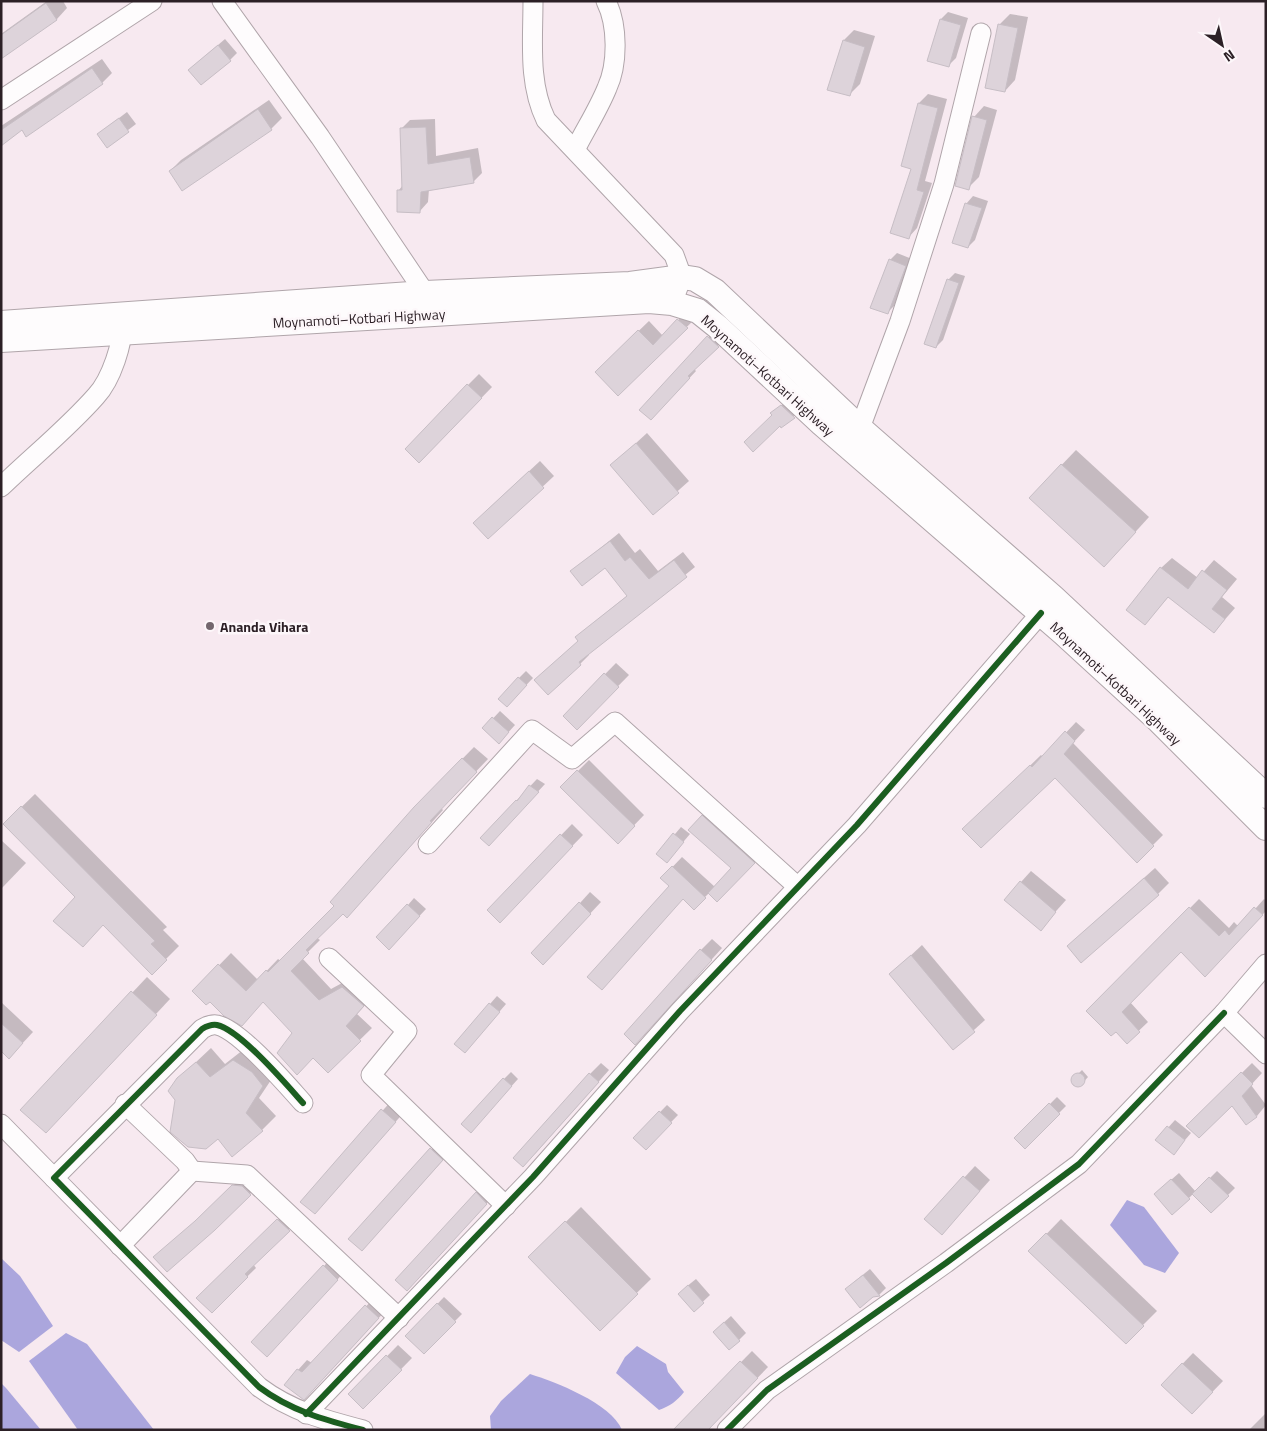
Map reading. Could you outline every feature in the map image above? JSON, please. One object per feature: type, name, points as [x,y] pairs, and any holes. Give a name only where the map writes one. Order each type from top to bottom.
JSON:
[{"type":"main road","name":"Moynamoti–Kotbari Highway","points":[[1,340],[122,324],[423,304],[630,284],[682,277],[694,279],[715,291],[860,428],[1053,597],[1266,796]]},
{"type":"main road","name":"Moynamoti–Kotbari Highway","points":[[423,304],[649,301],[672,302],[698,311],[718,327],[822,424],[1041,613],[1159,721],[1266,828]]},
{"type":"main road","name":"Moynamoti–Kotbari Highway","points":[[1,323],[122,324]]},
{"type":"street","points":[[1,100],[152,1]]},
{"type":"street","points":[[222,1],[320,138],[423,304]]},
{"type":"street","points":[[533,1],[534,83],[537,102],[546,120],[674,255],[682,277],[672,302]]},
{"type":"street","points":[[575,150],[608,87],[614,56],[614,30],[606,1]]},
{"type":"street","points":[[860,428],[900,321],[944,184],[981,33]]},
{"type":"street","points":[[1,487],[98,395],[114,364],[122,324]]},
{"type":"street","points":[[306,1414],[506,1206],[680,1011],[857,825],[1041,613]]},
{"type":"street","points":[[428,844],[532,730],[572,759],[615,722],[798,887]]},
{"type":"street","points":[[330,958],[407,1031],[371,1075],[506,1206]]},
{"type":"street","points":[[727,1430],[767,1390],[946,1263],[1079,1164],[1224,1013],[1266,964]]},
{"type":"street","points":[[1224,1013],[1266,1054]]},
{"type":"street","points":[[54,1178],[125,1104],[202,1029],[212,1024],[219,1025],[239,1037],[303,1103]]},
{"type":"street","points":[[125,1104],[185,1161],[192,1171]]},
{"type":"street","points":[[1,1124],[259,1388],[279,1402],[338,1427],[363,1430]]},
{"type":"street","points":[[192,1171],[248,1175],[399,1318]]},
{"type":"street","points":[[120,1246],[192,1171]]},
{"type":"shaded area","points":[[1127,1200],[1144,1207],[1179,1253],[1165,1273],[1144,1265],[1110,1225]]},
{"type":"shaded area","points":[[1,1258],[20,1276],[53,1326],[19,1352],[1,1340]]},
{"type":"shaded area","points":[[66,1333],[87,1344],[154,1430],[78,1430],[29,1361]]},
{"type":"shaded area","points":[[637,1346],[666,1364],[668,1372],[684,1392],[667,1407],[659,1410],[616,1373],[625,1357]]},
{"type":"shaded area","points":[[530,1374],[567,1388],[595,1403],[616,1420],[622,1430],[491,1430],[490,1416],[501,1401]]},
{"type":"shaded area","points":[[1,1383],[6,1388],[41,1430],[1,1430]]},
{"type":"building","points":[[46,3],[57,20],[1,59],[1,35]]},
{"type":"building","points":[[940,19],[961,25],[949,67],[927,61]]},
{"type":"building","points":[[998,24],[1018,28],[1005,92],[985,88]]},
{"type":"building","points":[[843,40],[865,47],[850,96],[827,90]]},
{"type":"building","points":[[218,45],[231,61],[201,85],[188,70]]},
{"type":"building","points":[[92,68],[103,84],[26,137],[22,130],[1,146],[1,130]]},
{"type":"building","points":[[918,103],[938,108],[917,190],[924,192],[909,239],[890,233],[911,169],[901,166]]},
{"type":"building","points":[[258,109],[272,130],[182,191],[169,171]]},
{"type":"building","points":[[972,116],[987,120],[969,190],[955,186]]},
{"type":"building","points":[[119,118],[129,132],[107,148],[97,134]]},
{"type":"building","points":[[426,127],[428,164],[470,157],[474,183],[421,192],[420,213],[397,212],[397,190],[402,190],[400,128]]},
{"type":"building","points":[[965,203],[982,208],[968,248],[952,243]]},
{"type":"building","points":[[889,259],[906,266],[888,314],[870,308]]},
{"type":"building","points":[[947,279],[959,283],[936,348],[924,344]]},
{"type":"building","points":[[677,319],[688,328],[618,396],[595,372],[638,330],[653,345]]},
{"type":"building","points":[[707,336],[719,347],[688,376],[690,378],[651,420],[639,410]]},
{"type":"building","points":[[467,384],[482,398],[419,463],[405,449]]},
{"type":"building","points":[[781,405],[795,418],[781,428],[780,426],[753,452],[744,442],[772,415],[770,413]]},
{"type":"building","points":[[636,443],[679,493],[653,515],[610,465]]},
{"type":"building","points":[[1061,464],[1136,532],[1104,567],[1029,498]]},
{"type":"building","points":[[529,471],[544,488],[488,539],[473,523]]},
{"type":"building","points":[[610,541],[625,561],[630,557],[649,579],[674,560],[687,577],[579,662],[581,665],[548,695],[534,680],[578,641],[575,637],[627,596],[605,568],[582,586],[570,571]]},
{"type":"building","points":[[1160,567],[1188,589],[1202,570],[1227,590],[1212,609],[1225,619],[1214,633],[1168,597],[1145,625],[1126,610]]},
{"type":"building","points":[[604,673],[619,687],[577,730],[563,716]]},
{"type":"building","points":[[518,677],[527,685],[507,707],[498,699]]},
{"type":"building","points":[[492,717],[509,732],[499,744],[482,728]]},
{"type":"building","points":[[1065,731],[1075,741],[1064,754],[1154,846],[1137,863],[1055,778],[981,848],[962,829],[1030,765],[1032,767]]},
{"type":"building","points":[[462,758],[477,772],[430,821],[432,822],[347,918],[343,914],[306,950],[309,953],[291,971],[319,1000],[342,987],[364,1006],[346,1026],[361,1041],[328,1073],[313,1058],[297,1075],[277,1053],[292,1033],[263,1002],[242,1026],[224,1016],[210,1002],[206,1005],[192,991],[218,964],[246,991],[266,970],[268,972],[334,906],[330,902],[414,807]]},
{"type":"building","points":[[577,770],[635,826],[618,844],[560,787]]},
{"type":"building","points":[[529,785],[539,792],[489,846],[480,838],[517,801]]},
{"type":"building","points":[[21,806],[155,941],[151,944],[167,960],[152,975],[103,925],[83,947],[53,921],[75,897],[3,824]]},
{"type":"building","points":[[702,815],[755,863],[717,902],[708,893],[731,868],[688,830]]},
{"type":"building","points":[[673,833],[684,842],[667,863],[656,854]]},
{"type":"building","points":[[560,834],[573,846],[500,923],[487,910]]},
{"type":"building","points":[[672,866],[706,898],[694,910],[683,899],[602,990],[587,977],[669,886],[660,878]]},
{"type":"building","points":[[1144,878],[1159,895],[1081,963],[1067,946]]},
{"type":"building","points":[[1020,881],[1056,912],[1041,931],[1004,900]]},
{"type":"building","points":[[579,902],[591,914],[543,965],[531,953]]},
{"type":"building","points":[[407,904],[420,916],[389,950],[376,937]]},
{"type":"building","points":[[1189,907],[1219,936],[1225,930],[1229,935],[1254,907],[1263,915],[1205,977],[1181,952],[1122,1012],[1140,1032],[1127,1044],[1116,1032],[1111,1036],[1086,1011]]},
{"type":"building","points":[[700,949],[712,960],[635,1045],[624,1034]]},
{"type":"building","points":[[911,955],[975,1032],[953,1050],[889,974]]},
{"type":"building","points":[[131,991],[157,1015],[46,1133],[20,1110]]},
{"type":"building","points":[[489,1003],[500,1012],[465,1053],[454,1044]]},
{"type":"building","points":[[1,1023],[23,1043],[9,1059],[1,1051]]},
{"type":"building","points":[[233,1060],[252,1072],[263,1086],[246,1113],[263,1131],[232,1157],[218,1139],[206,1149],[188,1147],[170,1132],[175,1100],[168,1091],[177,1078],[196,1062],[210,1077]]},
{"type":"building","points":[[1241,1072],[1253,1084],[1242,1096],[1257,1117],[1246,1125],[1232,1106],[1199,1138],[1186,1126]]},
{"type":"building","points":[[589,1073],[599,1082],[523,1167],[513,1158]]},
{"type":"building","points":[[1075,1073],[1081,1073],[1085,1080],[1081,1087],[1075,1087],[1071,1083],[1071,1077]]},
{"type":"building","points":[[503,1078],[512,1086],[471,1133],[461,1124]]},
{"type":"building","points":[[1049,1103],[1060,1114],[1025,1149],[1014,1138]]},
{"type":"building","points":[[381,1109],[396,1122],[315,1214],[300,1202]]},
{"type":"building","points":[[659,1111],[672,1123],[646,1150],[633,1138]]},
{"type":"building","points":[[1167,1126],[1185,1140],[1174,1155],[1155,1140]]},
{"type":"building","points":[[430,1148],[443,1160],[362,1251],[348,1239]]},
{"type":"building","points":[[963,1176],[980,1191],[942,1235],[924,1219]]},
{"type":"building","points":[[1209,1177],[1229,1196],[1211,1213],[1192,1194]]},
{"type":"building","points":[[1171,1179],[1190,1199],[1172,1215],[1154,1194]]},
{"type":"building","points":[[232,1185],[242,1186],[251,1195],[167,1272],[153,1257],[195,1221]]},
{"type":"building","points":[[476,1192],[487,1204],[407,1291],[395,1280]]},
{"type":"building","points":[[277,1219],[290,1231],[245,1274],[248,1277],[212,1313],[196,1298]]},
{"type":"building","points":[[565,1221],[638,1294],[600,1331],[528,1257]]},
{"type":"building","points":[[1046,1233],[1144,1326],[1126,1344],[1028,1251]]},
{"type":"building","points":[[323,1265],[338,1280],[267,1357],[251,1342]]},
{"type":"building","points":[[863,1275],[880,1296],[873,1297],[860,1308],[845,1289]]},
{"type":"building","points":[[688,1285],[704,1303],[694,1312],[678,1294]]},
{"type":"building","points":[[437,1303],[456,1322],[424,1354],[405,1336]]},
{"type":"building","points":[[365,1305],[379,1318],[304,1400],[284,1385],[297,1369],[302,1372]]},
{"type":"building","points":[[724,1322],[740,1341],[729,1350],[713,1332]]},
{"type":"building","points":[[386,1355],[402,1370],[363,1409],[348,1394]]},
{"type":"building","points":[[740,1361],[758,1378],[708,1430],[673,1430]]},
{"type":"building","points":[[1182,1363],[1213,1392],[1192,1414],[1161,1385]]},
{"type":"cycle path","points":[[306,1414],[533,1177],[680,1011],[857,825],[1041,613]]},
{"type":"cycle path","points":[[727,1430],[767,1390],[946,1263],[1079,1164],[1224,1013]]},
{"type":"cycle path","points":[[303,1103],[274,1071],[238,1037],[217,1025],[209,1026],[202,1029],[54,1178],[259,1387],[296,1409],[363,1430]]},
{"type":"place","name":"Ananda Vihara","points":[[210,626]]}]
